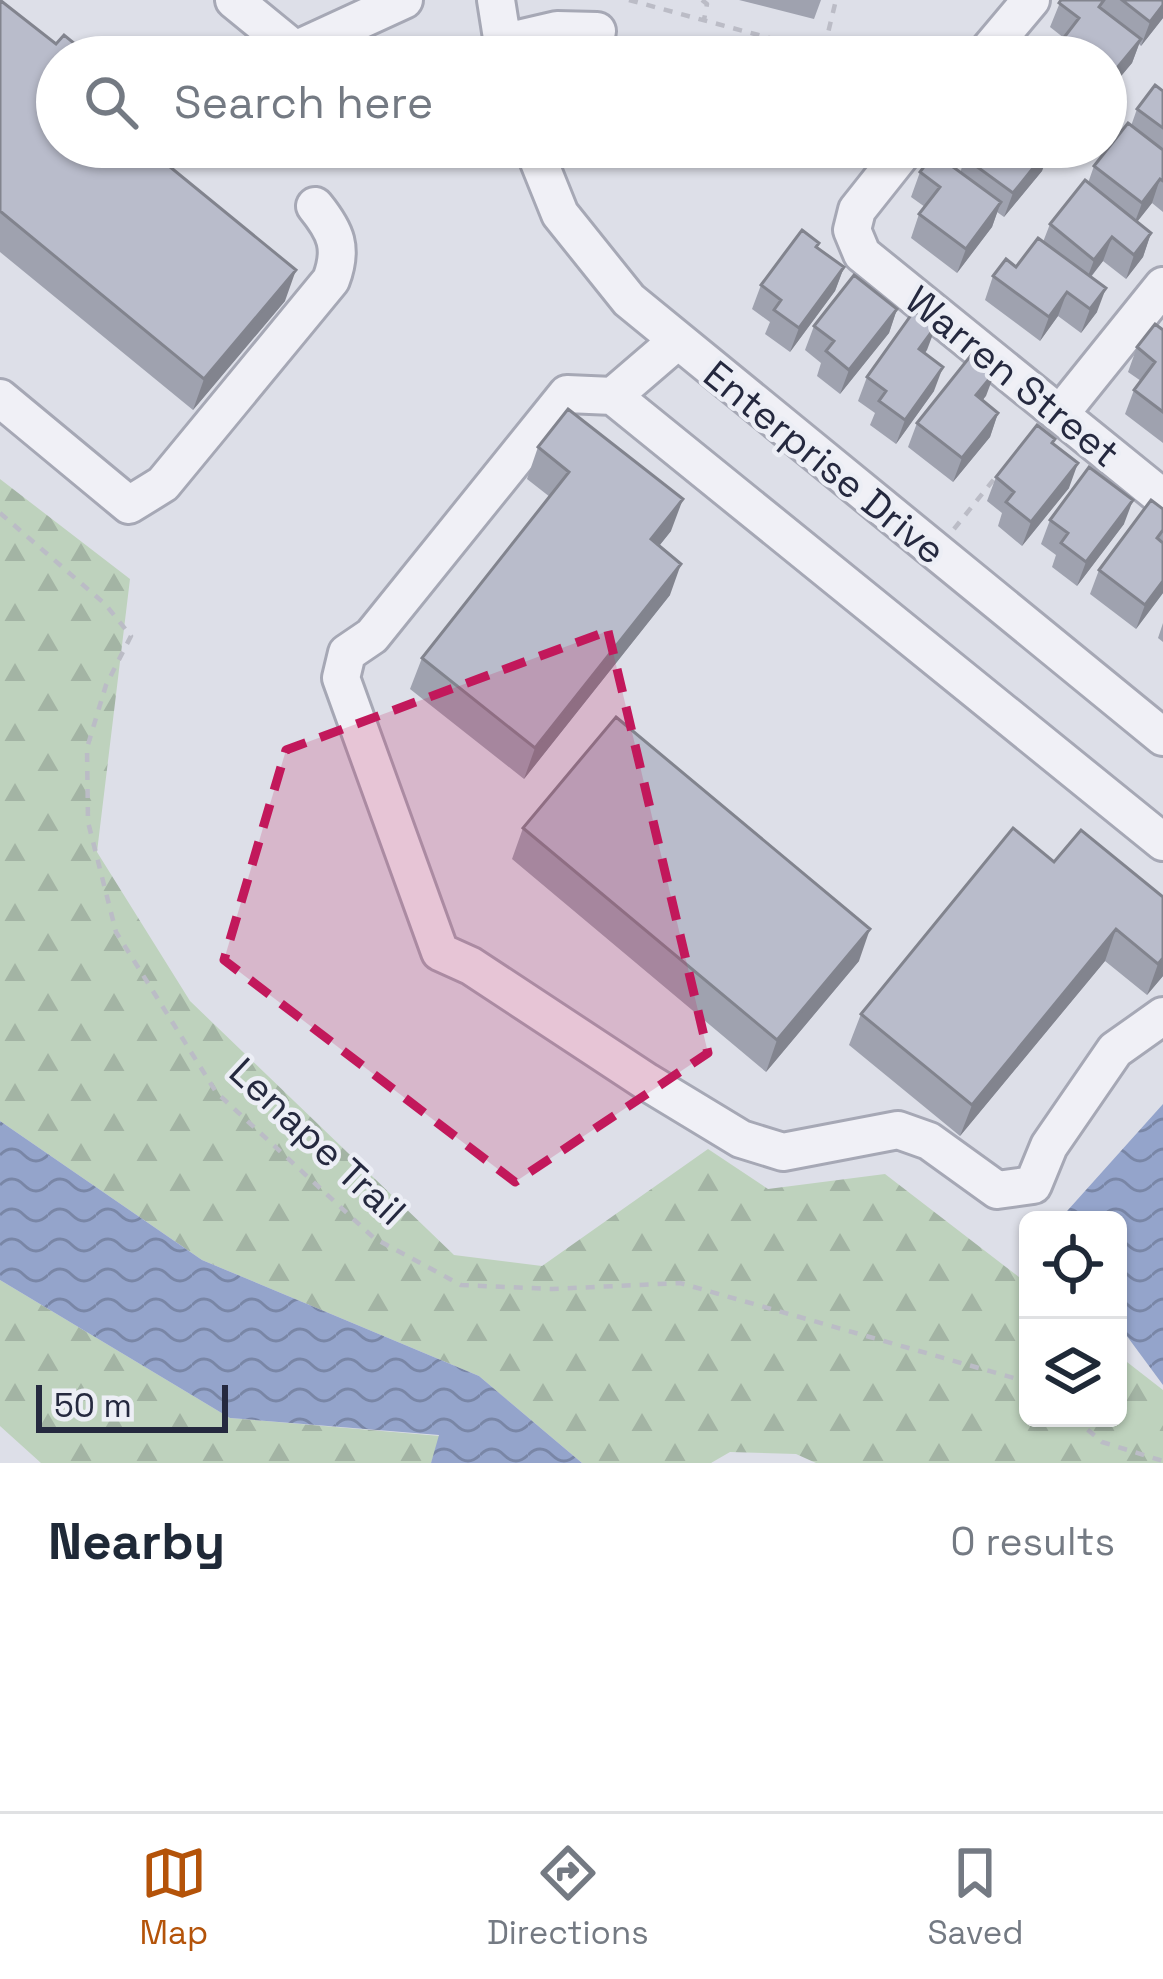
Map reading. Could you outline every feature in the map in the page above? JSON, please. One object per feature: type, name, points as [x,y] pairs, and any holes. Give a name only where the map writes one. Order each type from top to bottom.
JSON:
[{"type":"street","points":[[234,0],[278,36]]},
{"type":"street","points":[[326,36],[404,0]]},
{"type":"street","points":[[496,0],[501,36]]},
{"type":"street","points":[[1001,36],[1031,0]]},
{"type":"street","points":[[541,36],[557,30],[597,32]]},
{"type":"street","name":"Enterprise Drive","points":[[541,168],[560,214],[629,301],[1163,737]]},
{"type":"street","name":"Warren Street","points":[[891,168],[857,210],[851,230],[862,254],[1163,498]]},
{"type":"street","points":[[0,398],[129,505],[163,484],[331,280],[338,262],[337,243],[330,224],[315,206]]},
{"type":"street","points":[[1060,414],[1163,286]]},
{"type":"street","points":[[613,396],[676,341]]},
{"type":"street","points":[[1163,842],[613,396],[567,394],[372,636],[347,653],[341,678],[440,952],[470,966],[741,1139],[783,1152],[898,1130],[929,1141],[997,1190],[1034,1185],[1049,1146],[1114,1050],[1163,1016]]},
{"type":"path","points":[[629,0],[762,36]]},
{"type":"path","points":[[702,0],[707,4],[704,20]]},
{"type":"path","points":[[827,36],[836,0]]},
{"type":"path","points":[[950,533],[1000,472]]},
{"type":"path","name":"Lenape Trail","points":[[0,513],[105,604],[131,636],[106,685],[87,748],[88,822],[116,932],[216,1092],[374,1238],[461,1285],[552,1288],[680,1282],[1019,1379]]},
{"type":"path","points":[[1084,1427],[1102,1442],[1163,1461]]},
{"type":"highlighted area","points":[[608,631],[708,1053],[515,1182],[224,960],[286,750]]},
{"type":"green space","points":[[0,479],[130,579],[97,852],[190,1001],[454,1255],[542,1266],[708,1149],[768,1189],[885,1174],[1019,1277],[1019,1427],[1127,1427],[1127,1362],[1163,1390],[1163,1463],[816,1463],[796,1454],[730,1452],[711,1463],[582,1463],[479,1376],[202,1260],[0,1121]]},
{"type":"green space","points":[[0,1280],[230,1418],[440,1436],[431,1463],[41,1463],[0,1426]]},
{"type":"water","points":[[1163,1104],[1163,1385],[1127,1336],[1127,1211],[1067,1211]]},
{"type":"water","points":[[0,1121],[202,1260],[479,1376],[582,1463],[431,1463],[439,1435],[230,1418],[0,1280]]},
{"type":"building","points":[[0,0],[46,36],[36,36],[36,168],[171,168],[296,270],[204,379],[0,211]]},
{"type":"building","points":[[1104,0],[1099,7],[1141,39],[1127,56],[1127,36],[1065,36],[1079,18],[1059,3]]},
{"type":"building","points":[[1122,0],[1163,0],[1163,5],[1150,22]]},
{"type":"building","points":[[1155,85],[1163,91],[1163,128],[1137,109]]},
{"type":"building","points":[[1127,124],[1163,150],[1163,181],[1142,203],[1097,168],[1127,168]]},
{"type":"building","points":[[923,168],[955,168],[1001,202],[966,249],[919,214],[940,187],[920,172]]},
{"type":"building","points":[[979,168],[1033,168],[1013,193]]},
{"type":"building","points":[[1085,180],[1151,233],[1134,255],[1112,237],[1094,260],[1050,224]]},
{"type":"building","points":[[802,230],[844,267],[799,328],[774,310],[781,300],[761,285]]},
{"type":"building","points":[[1038,238],[1106,288],[1090,309],[1067,292],[1049,317],[993,276],[1006,259],[1016,267]]},
{"type":"building","points":[[854,275],[897,309],[849,370],[826,351],[834,341],[814,326]]},
{"type":"building","points":[[914,311],[936,326],[919,349],[943,367],[905,420],[879,401],[886,391],[867,377]]},
{"type":"building","points":[[1155,324],[1163,330],[1163,412],[1134,390],[1155,362],[1137,347]]},
{"type":"building","points":[[972,354],[995,372],[976,395],[998,413],[962,458],[917,423]]},
{"type":"building","points":[[568,409],[683,499],[651,539],[681,564],[535,748],[422,658],[569,472],[538,447]]},
{"type":"building","points":[[1037,425],[1078,463],[1031,522],[1006,502],[1014,492],[996,477]]},
{"type":"building","points":[[1089,467],[1133,500],[1086,562],[1061,543],[1068,533],[1050,520]]},
{"type":"building","points":[[1151,500],[1163,509],[1163,530],[1157,538],[1163,543],[1163,581],[1145,605],[1099,570]]},
{"type":"building","points":[[616,717],[870,929],[777,1040],[523,828]]},
{"type":"building","points":[[1013,828],[1054,862],[1081,830],[1163,897],[1163,958],[1158,964],[1116,929],[972,1105],[861,1014]]}]
